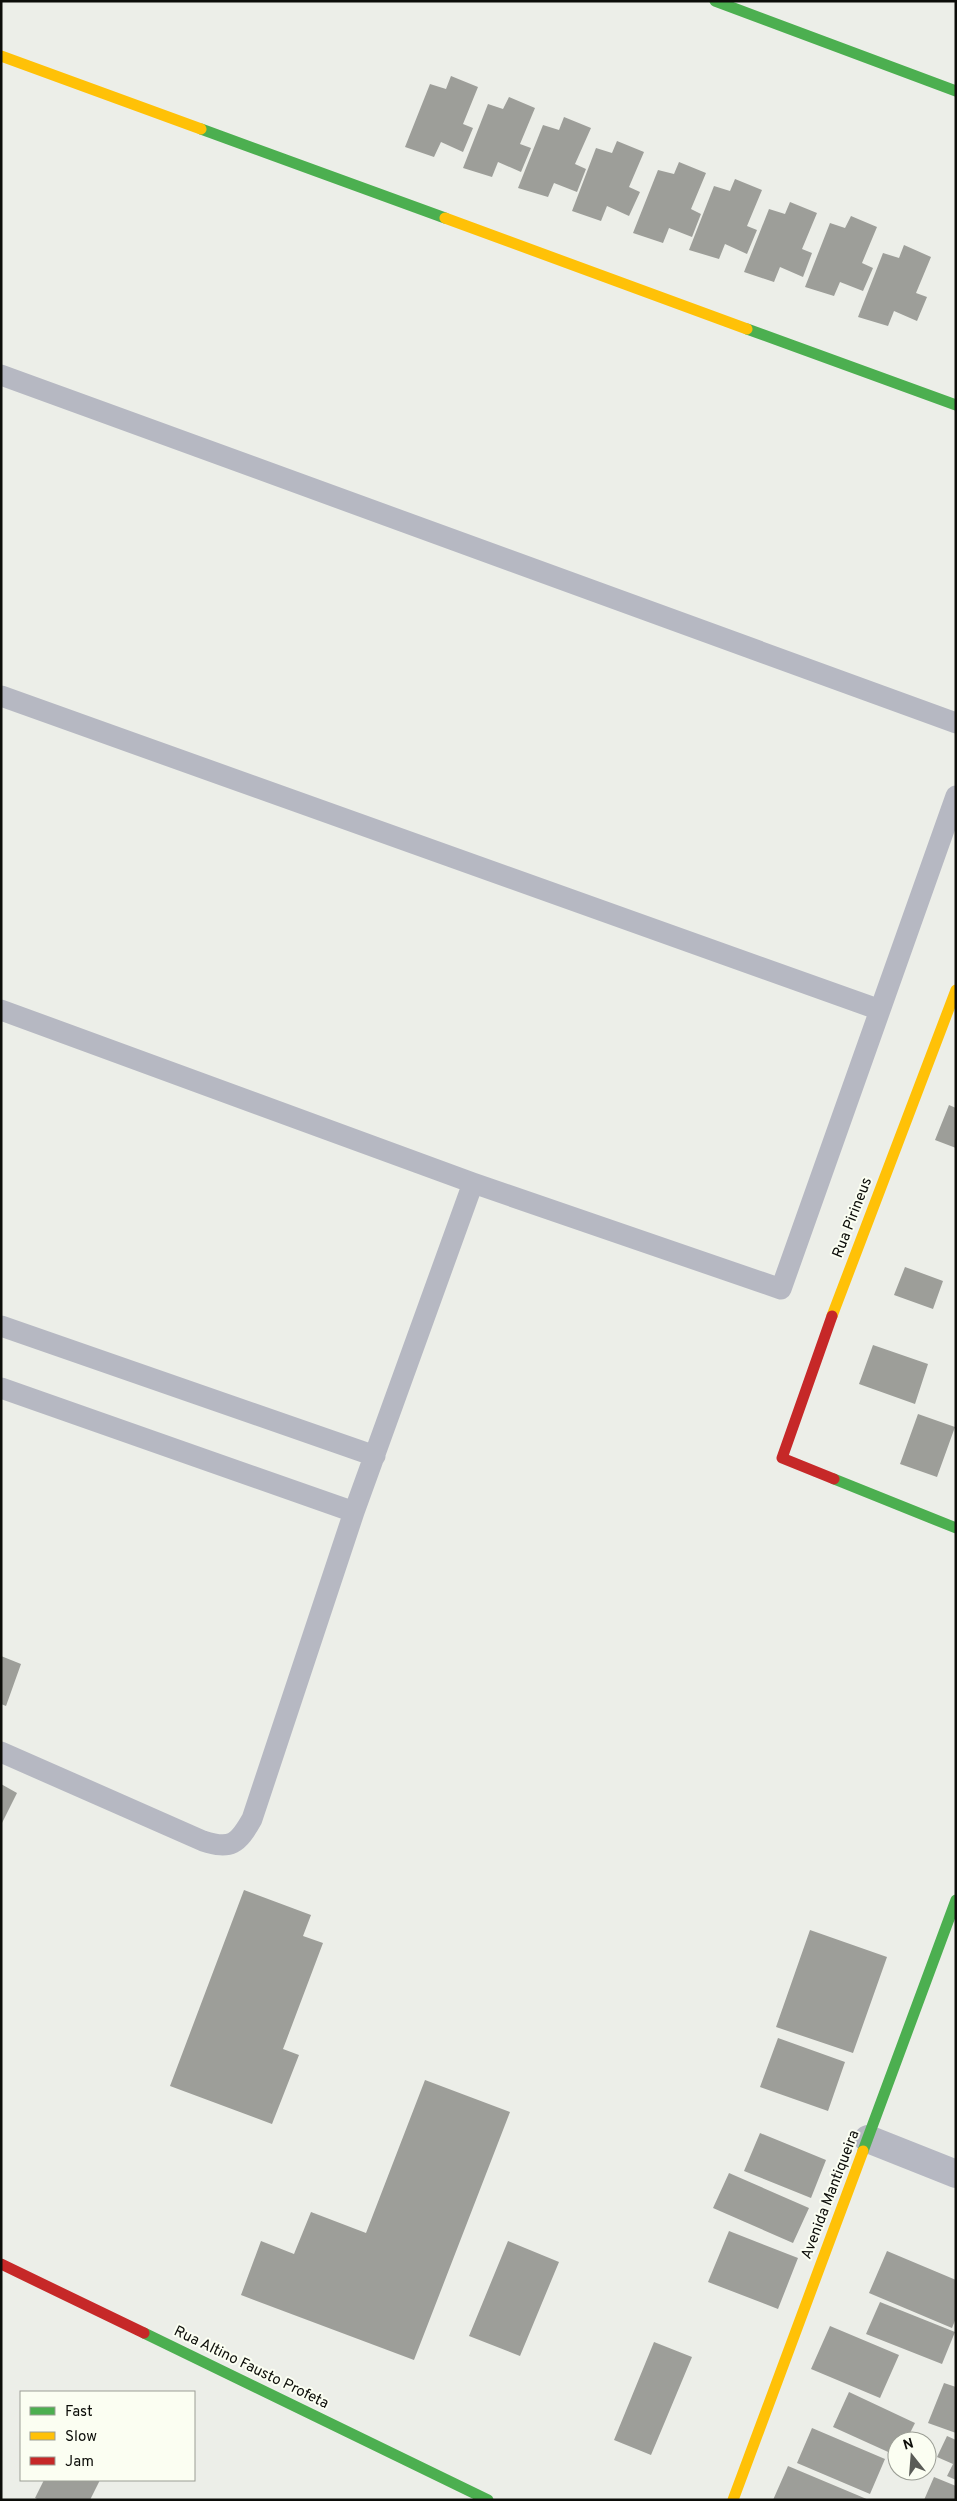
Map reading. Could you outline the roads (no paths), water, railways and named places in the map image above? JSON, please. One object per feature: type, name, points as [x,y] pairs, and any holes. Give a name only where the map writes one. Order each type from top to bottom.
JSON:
[{"type":"street","points":[[715,1],[956,91]]},
{"type":"street","points":[[1,56],[956,405]]},
{"type":"street","name":"Rua Pirineus","points":[[956,990],[838,1298],[782,1458],[956,1528]]},
{"type":"street","name":"Avenida Mantiqueira","points":[[732,2500],[956,1900]]},
{"type":"street","points":[[868,2139],[956,2174]]},
{"type":"street","name":"Rua Altino Fausto Profeta","points":[[1,2264],[488,2500]]},
{"type":"lane","points":[[1,375],[956,722]]},
{"type":"lane","points":[[1,696],[880,1010]]},
{"type":"lane","points":[[1,1010],[473,1183],[781,1289],[956,796]]},
{"type":"lane","points":[[1,1752],[203,1841],[217,1846],[230,1845],[238,1840],[252,1819],[354,1512],[473,1183]]},
{"type":"lane","points":[[1,1326],[375,1456]]},
{"type":"lane","points":[[1,1388],[354,1512]]}]
